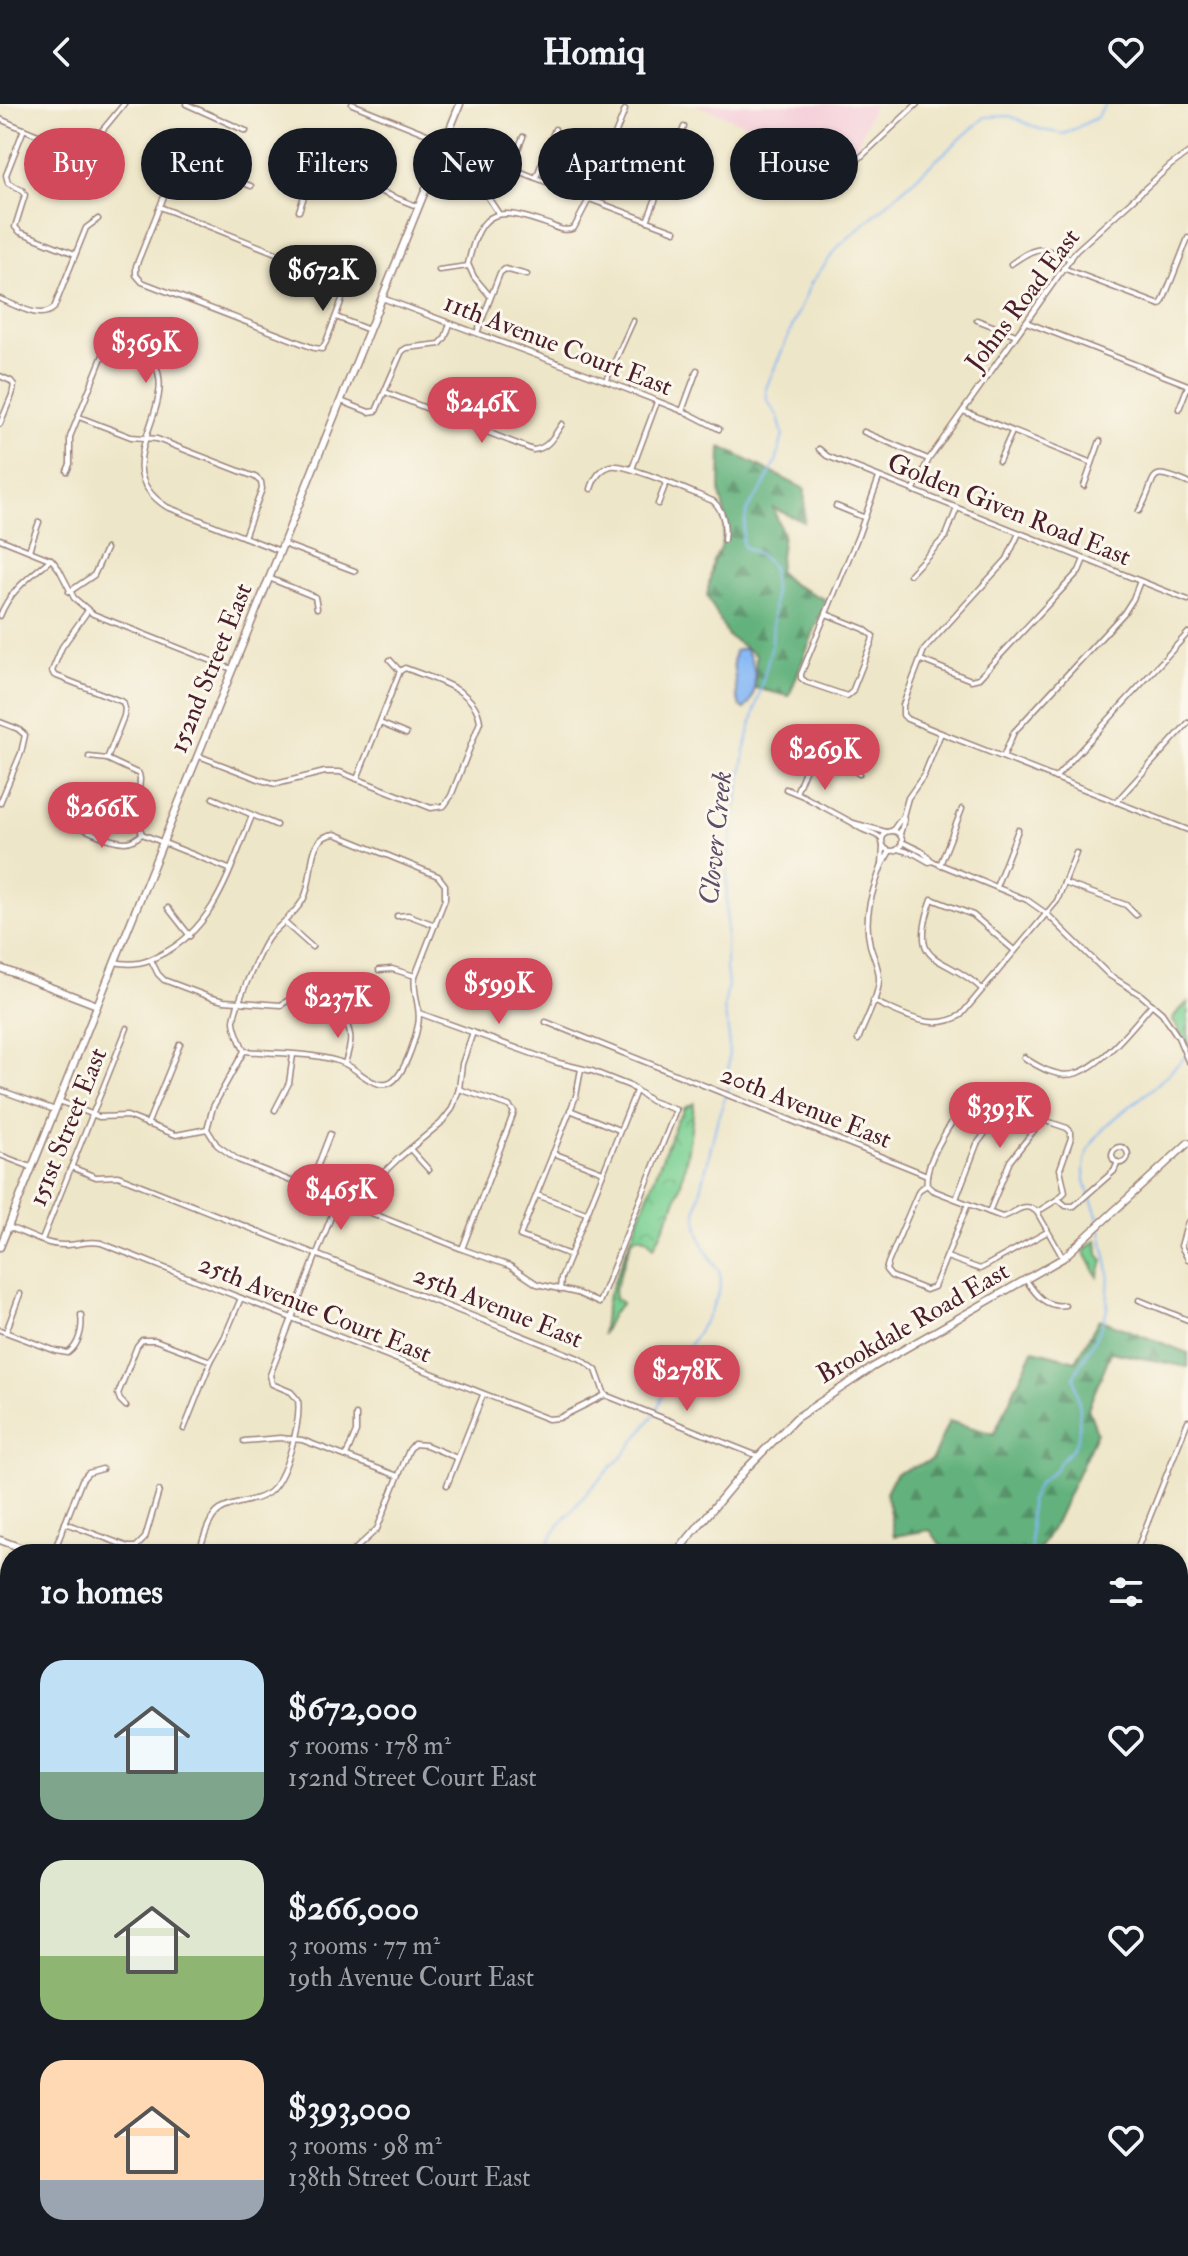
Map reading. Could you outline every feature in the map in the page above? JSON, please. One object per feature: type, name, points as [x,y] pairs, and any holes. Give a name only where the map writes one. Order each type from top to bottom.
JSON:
[{"type":"main road","name":"152nd Street East","points":[[451,128],[460,104]]},
{"type":"main road","name":"152nd Street East","points":[[0,1247],[422,200]]},
{"type":"main road","points":[[0,968],[97,1005]]},
{"type":"main road","name":"Brookdale Road East","points":[[683,1544],[790,1423],[837,1390],[1063,1258],[1188,1143]]},
{"type":"street","points":[[103,128],[124,104]]},
{"type":"street","points":[[186,104],[239,128]]},
{"type":"street","points":[[352,104],[413,129]]},
{"type":"street","points":[[858,160],[917,104]]},
{"type":"street","points":[[618,128],[625,110]]},
{"type":"street","points":[[0,119],[24,129],[6,175],[6,181],[24,193]]},
{"type":"street","points":[[647,221],[684,127]]},
{"type":"street","name":"Johns Road East","points":[[913,491],[929,459],[1063,268],[1162,173],[1188,153]]},
{"type":"street","points":[[299,211],[310,179],[321,168],[419,207]]},
{"type":"street","points":[[522,173],[536,178],[538,173]]},
{"type":"street","points":[[24,198],[15,227],[20,232],[75,254]]},
{"type":"street","points":[[160,207],[346,283],[345,296],[321,350],[142,282],[136,277],[136,266],[163,200]]},
{"type":"street","points":[[490,200],[499,214]]},
{"type":"street","points":[[490,296],[468,266],[485,221],[499,214],[513,213],[562,230],[574,228],[589,200]]},
{"type":"street","points":[[592,200],[675,231]]},
{"type":"street","points":[[0,299],[38,313],[50,312],[86,228],[98,219]]},
{"type":"street","points":[[1063,268],[1160,305],[1188,238]]},
{"type":"street","points":[[1011,264],[1039,248],[1071,259]]},
{"type":"street","points":[[439,270],[468,266]]},
{"type":"street","points":[[477,333],[500,273],[504,270],[527,275]]},
{"type":"street","name":"11th Avenue Court East","points":[[382,298],[606,381],[719,429]]},
{"type":"street","points":[[336,317],[369,330]]},
{"type":"street","points":[[977,320],[1016,335]]},
{"type":"street","points":[[606,381],[633,321]]},
{"type":"street","points":[[1026,322],[1188,385],[1179,409]]},
{"type":"street","points":[[341,401],[372,413],[379,407],[401,352],[407,348],[440,344],[450,324]]},
{"type":"street","points":[[67,471],[70,437],[107,345],[116,335],[126,336],[151,357],[158,372],[160,399],[140,453],[146,486],[160,502],[244,537],[355,571]]},
{"type":"street","points":[[682,411],[697,370]]},
{"type":"street","points":[[0,376],[14,385],[0,424]]},
{"type":"street","points":[[385,392],[533,450],[547,444],[562,424]]},
{"type":"street","points":[[632,469],[657,402]]},
{"type":"street","points":[[963,411],[1092,463]]},
{"type":"street","points":[[78,417],[131,437],[157,439],[258,479],[262,489],[244,537]]},
{"type":"street","points":[[864,432],[929,459]]},
{"type":"street","points":[[999,461],[1012,432]]},
{"type":"street","points":[[1084,486],[1100,441]]},
{"type":"street","name":"Golden Given Road East","points":[[819,449],[827,456],[879,478],[1188,600]]},
{"type":"street","points":[[591,489],[599,474],[610,466],[632,469],[713,501],[718,505],[725,524],[724,540]]},
{"type":"street","points":[[1139,511],[1156,475],[1164,473],[1188,483]]},
{"type":"street","points":[[826,614],[864,629],[873,636],[849,695],[841,696],[801,678],[879,478]]},
{"type":"street","points":[[658,504],[666,483]]},
{"type":"street","points":[[836,506],[863,517]]},
{"type":"street","points":[[910,574],[946,536],[957,508]]},
{"type":"street","points":[[29,550],[39,522]]},
{"type":"street","points":[[1019,533],[1007,559],[929,644],[920,660],[902,712],[907,719],[1188,830]]},
{"type":"street","points":[[0,539],[51,559],[69,592],[88,611],[232,669]]},
{"type":"street","points":[[69,592],[96,571],[106,549]]},
{"type":"street","points":[[0,616],[16,588],[51,559]]},
{"type":"street","points":[[920,660],[967,679],[979,678],[1079,571],[1084,559]]},
{"type":"street","points":[[269,578],[312,595],[316,598],[317,608]]},
{"type":"street","points":[[1003,757],[1014,732],[1124,613],[1140,581]]},
{"type":"street","points":[[88,611],[62,647],[52,668],[53,673],[123,702],[124,716],[107,759]]},
{"type":"street","points":[[1055,778],[1188,633]]},
{"type":"street","points":[[390,660],[400,671]]},
{"type":"street","points":[[198,755],[276,784],[334,771],[431,808],[444,806],[480,722],[476,708],[455,688],[405,668],[400,671],[357,779]]},
{"type":"street","points":[[0,722],[25,735],[21,753],[2,791],[0,803]]},
{"type":"street","points":[[380,723],[406,734]]},
{"type":"street","points":[[1116,802],[1188,723]]},
{"type":"street","points":[[853,823],[886,832],[893,830],[903,816],[908,798],[924,775],[941,733]]},
{"type":"street","points":[[796,793],[814,754],[848,766],[859,774]]},
{"type":"street","points":[[89,757],[107,759],[140,776],[137,820],[142,834],[230,870]]},
{"type":"street","points":[[786,789],[882,839]]},
{"type":"street","points":[[213,798],[276,825]]},
{"type":"street","points":[[940,865],[962,809]]},
{"type":"street","points":[[114,962],[130,964],[151,960],[190,936],[212,909],[252,816]]},
{"type":"street","points":[[898,849],[902,842],[903,816]]},
{"type":"street","points":[[66,817],[75,825],[122,842],[132,841],[142,834]]},
{"type":"street","points":[[893,830],[900,834]]},
{"type":"street","points":[[996,888],[1018,830]]},
{"type":"street","points":[[882,865],[882,839],[886,832]]},
{"type":"street","points":[[244,1051],[345,1063],[379,1084],[388,1084],[399,1076],[416,1032],[419,1013],[415,976],[446,893],[440,878],[338,835],[326,835],[316,844],[305,896],[264,945],[239,1002],[234,1020],[244,1051],[211,1111],[207,1129],[222,1149],[238,1160],[510,1266],[537,1284],[577,1293],[599,1303],[676,1110],[651,1101],[617,1081],[419,1013]]},
{"type":"street","points":[[902,842],[923,852],[932,861]]},
{"type":"street","points":[[883,846],[890,851]]},
{"type":"street","points":[[858,1040],[879,985],[879,973],[869,942],[868,910],[882,865],[890,851],[898,849],[1027,900],[1047,914],[1109,975],[1152,1004],[1170,1023],[1188,1061]]},
{"type":"street","points":[[873,1001],[924,1022],[943,1023],[961,1015],[1057,901],[1076,853]]},
{"type":"street","points":[[1064,883],[1126,905],[1136,915]]},
{"type":"street","points":[[982,989],[966,975],[939,963],[928,951],[923,928],[932,899],[973,915],[1015,951]]},
{"type":"street","points":[[168,908],[190,936]]},
{"type":"street","points":[[397,916],[408,915],[435,925]]},
{"type":"street","points":[[284,922],[312,947]]},
{"type":"street","points":[[151,960],[164,980],[212,998],[281,1005],[287,1001]]},
{"type":"street","points":[[379,970],[392,969],[415,976]]},
{"type":"street","points":[[1024,1057],[1032,1064],[1060,1074],[1071,1075],[1082,1071],[1115,1046],[1152,1004]]},
{"type":"street","points":[[343,1015],[352,1040],[345,1063]]},
{"type":"street","name":"20th Avenue East","points":[[546,1022],[927,1175]]},
{"type":"street","name":"151st Street East","points":[[42,1240],[127,1028]]},
{"type":"street","points":[[365,1211],[381,1175],[452,1109],[473,1032]]},
{"type":"street","points":[[147,1125],[180,1044]]},
{"type":"street","points":[[275,1110],[289,1083],[293,1055]]},
{"type":"street","points":[[570,1255],[520,1236],[578,1089],[581,1069]]},
{"type":"street","points":[[459,1089],[509,1106],[514,1112],[462,1249]]},
{"type":"street","points":[[0,1090],[55,1110]]},
{"type":"street","points":[[560,1290],[561,1278],[636,1091]]},
{"type":"street","points":[[956,1199],[975,1148],[1000,1115],[1002,1106],[979,1095],[970,1097],[948,1125],[927,1175],[927,1185],[932,1190],[989,1212],[1004,1217],[1027,1206],[1037,1212],[1063,1258]]},
{"type":"street","points":[[59,1101],[106,1118],[127,1116],[176,1135],[207,1129]]},
{"type":"street","points":[[570,1110],[619,1130]]},
{"type":"street","points":[[989,1212],[1010,1161],[1044,1121],[1063,1126],[1071,1132],[1071,1138],[1060,1169],[1065,1192],[1037,1212]]},
{"type":"street","points":[[309,1188],[330,1134]]},
{"type":"street","points":[[410,1149],[429,1170]]},
{"type":"street","points":[[553,1153],[603,1172]]},
{"type":"street","points":[[0,1155],[32,1167]]},
{"type":"street","points":[[1058,1199],[1066,1206],[1074,1206],[1114,1171],[1118,1162]]},
{"type":"street","name":"25th Avenue East","points":[[71,1167],[96,1177],[118,1176],[587,1362],[596,1370],[605,1395]]},
{"type":"street","points":[[927,1185],[919,1190],[887,1266],[886,1270],[891,1276],[926,1290],[936,1285],[968,1204]]},
{"type":"street","points":[[537,1195],[586,1213]]},
{"type":"street","points":[[202,1544],[218,1512],[264,1496],[272,1489],[295,1439],[298,1400],[291,1392],[275,1386],[270,1375],[338,1199]]},
{"type":"street","points":[[1188,1222],[1181,1246],[1188,1259]]},
{"type":"street","name":"25th Avenue Court East","points":[[8,1227],[53,1244],[101,1243],[552,1420],[605,1395]]},
{"type":"street","points":[[947,1257],[980,1269],[1047,1232]]},
{"type":"street","points":[[1026,1280],[1034,1293],[1045,1301],[1055,1306],[1065,1305]]},
{"type":"street","points":[[20,1294],[3,1331],[56,1351],[68,1353],[74,1348],[81,1329],[81,1315]]},
{"type":"street","points":[[184,1429],[241,1298]]},
{"type":"street","points":[[1139,1300],[1188,1320]]},
{"type":"street","points":[[126,1406],[118,1394],[137,1346],[145,1340],[155,1340],[211,1361]]},
{"type":"street","points":[[447,1485],[483,1395]]},
{"type":"street","points":[[605,1395],[758,1456]]},
{"type":"street","points":[[346,1456],[356,1432],[356,1415]]},
{"type":"street","points":[[1139,1544],[1188,1421]]},
{"type":"street","points":[[244,1441],[295,1439],[398,1476]]},
{"type":"street","points":[[361,1544],[377,1529],[414,1444],[420,1443],[457,1458]]},
{"type":"street","points":[[57,1544],[85,1475],[102,1469]]},
{"type":"street","points":[[141,1544],[159,1491]]},
{"type":"street","points":[[65,1523],[121,1544]]},
{"type":"shaded area","points":[[695,104],[874,104],[858,144],[858,128],[755,128]]},
{"type":"green space","points":[[721,447],[805,489],[804,522],[773,508],[783,534],[778,571],[792,584],[826,600],[789,696],[755,688],[756,655],[728,636],[707,596],[713,561],[721,548],[726,519],[720,494]]},
{"type":"green space","points":[[1188,1002],[1188,1046],[1173,1020]]},
{"type":"green space","points":[[694,1103],[686,1158],[674,1205],[654,1247],[644,1237],[638,1236],[632,1240],[614,1292],[615,1298],[622,1303],[612,1314],[602,1335],[607,1300],[677,1120],[683,1109]]},
{"type":"green space","points":[[1097,1240],[1098,1254],[1103,1261],[1098,1277],[1084,1251]]},
{"type":"green space","points":[[1099,1319],[1188,1353],[1188,1367],[1111,1352],[1088,1408],[1097,1432],[1042,1544],[940,1544],[930,1530],[894,1536],[886,1492],[895,1474],[932,1460],[949,1421],[994,1434],[1033,1350],[1076,1361]]},
{"type":"water","points":[[741,649],[749,655],[755,679],[752,696],[744,709],[737,697],[733,661],[735,651]]},
{"type":"waterway","name":"Clover Creek","points":[[547,1544],[560,1524],[627,1451],[656,1412],[669,1378],[719,1292],[719,1271],[698,1231],[696,1211],[718,1117],[728,1091],[729,1037],[724,1008],[728,985],[727,864],[746,745],[772,645],[772,566],[759,554],[744,547],[742,540],[747,510],[776,462],[783,435],[778,417],[767,400],[766,388],[811,283],[839,246],[985,117],[1010,116],[1042,130],[1064,134],[1096,118],[1106,104]]},
{"type":"waterway","points":[[1099,1221],[1084,1174],[1087,1154],[1110,1122],[1152,1089],[1188,1054]]},
{"type":"waterway","points":[[1031,1544],[1030,1501],[1038,1484],[1056,1469],[1078,1438],[1080,1409],[1074,1376],[1099,1332],[1107,1310],[1109,1272],[1100,1227]]}]
